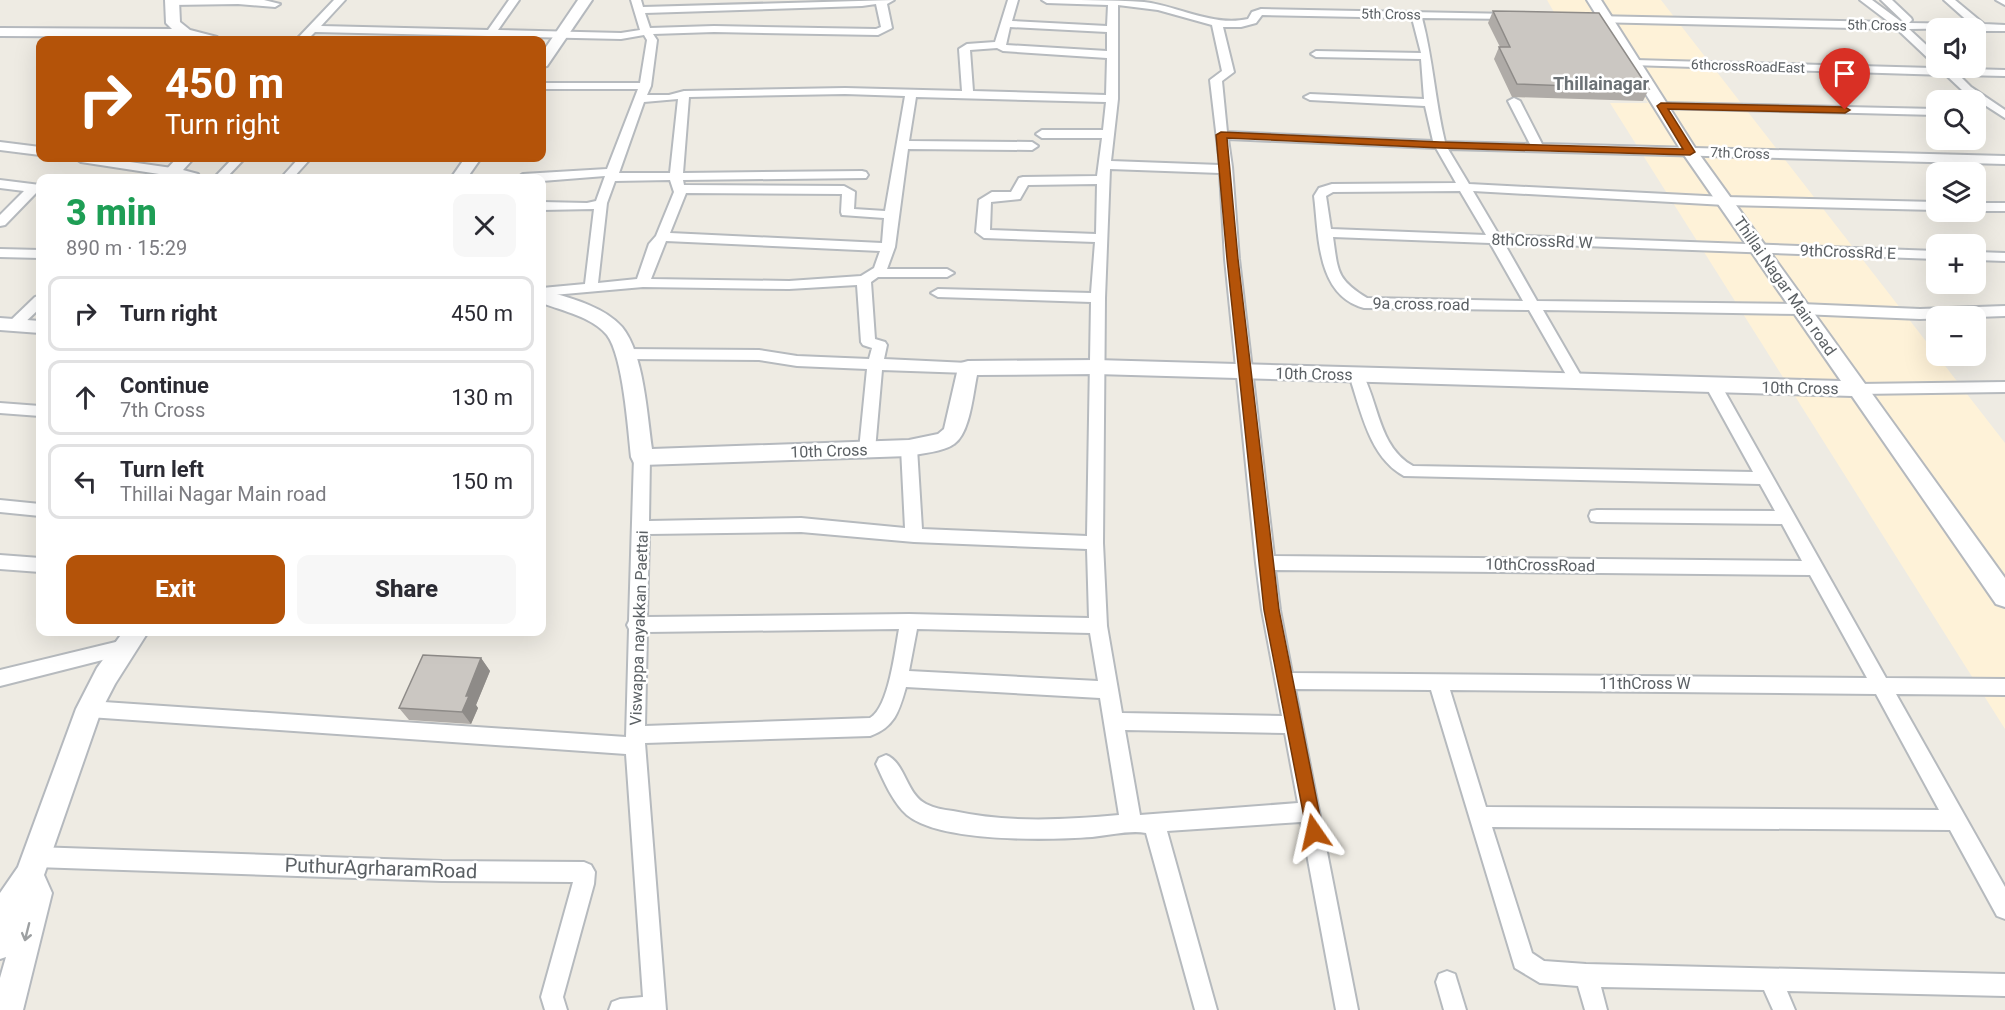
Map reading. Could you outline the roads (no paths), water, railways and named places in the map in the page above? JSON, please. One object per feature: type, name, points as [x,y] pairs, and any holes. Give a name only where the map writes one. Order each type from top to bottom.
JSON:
[{"type":"street","points":[[305,36],[340,0]]},
{"type":"street","points":[[489,34],[514,0]]},
{"type":"street","points":[[546,57],[585,0]]},
{"type":"street","points":[[1000,45],[1013,0]]},
{"type":"street","name":"5th Cross","points":[[1047,0],[1157,7],[1217,23],[1245,24],[1261,12],[1523,17]]},
{"type":"street","points":[[1389,0],[1395,14]]},
{"type":"street","name":"Thillai Nagar Main road","points":[[1594,0],[1690,152],[2005,597]]},
{"type":"street","points":[[1865,0],[1899,25],[1926,51]]},
{"type":"street","points":[[1886,0],[1913,26]]},
{"type":"street","points":[[1949,0],[1970,18]]},
{"type":"street","points":[[185,33],[173,23],[172,1],[238,1],[275,4]]},
{"type":"street","points":[[312,29],[633,36],[647,32],[714,29],[878,32],[887,28],[883,1],[637,5],[647,32],[652,40],[645,86],[601,203],[591,287]]},
{"type":"street","points":[[1113,3],[1112,99],[1103,180],[1098,298],[1095,543],[1098,626],[1131,824]]},
{"type":"street","points":[[1416,14],[1426,56],[1430,103],[1440,145],[1577,381]]},
{"type":"street","name":"5th Cross","points":[[1582,18],[1926,26]]},
{"type":"street","points":[[1217,23],[1228,72],[1216,80],[1226,167],[1232,259],[1265,563],[1347,1010]]},
{"type":"street","points":[[1007,24],[1113,29]]},
{"type":"street","name":"5th Cross","points":[[1986,27],[2005,28]]},
{"type":"street","points":[[0,32],[56,31],[137,35],[185,33],[197,36]]},
{"type":"street","points":[[342,36],[346,31]]},
{"type":"street","points":[[968,94],[964,49],[967,46],[1000,45],[1003,48],[1111,55]]},
{"type":"street","points":[[1316,54],[1426,56]]},
{"type":"street","name":"6thcrossRoadEast","points":[[1635,63],[1926,69]]},
{"type":"street","name":"6thcrossRoadEast","points":[[1986,72],[2005,73]]},
{"type":"street","points":[[1958,78],[2004,114]]},
{"type":"street","points":[[546,86],[645,86]]},
{"type":"street","points":[[641,99],[670,98],[684,94],[911,93],[1112,99]]},
{"type":"street","points":[[867,450],[875,364],[880,345],[868,342],[871,276],[888,247],[911,93]]},
{"type":"street","points":[[643,283],[656,244],[662,237],[679,183],[684,94]]},
{"type":"street","points":[[1310,97],[1430,103]]},
{"type":"street","points":[[1514,101],[1538,148]]},
{"type":"street","points":[[1661,106],[1926,112]]},
{"type":"street","points":[[1986,113],[2004,114]]},
{"type":"street","points":[[1042,134],[1107,134]]},
{"type":"street","name":"7th Cross","points":[[1221,135],[1440,145],[2005,160]]},
{"type":"street","points":[[903,145],[1032,146]]},
{"type":"street","points":[[0,146],[36,150]]},
{"type":"street","points":[[101,162],[161,174]]},
{"type":"street","points":[[167,174],[181,162]]},
{"type":"street","points":[[224,174],[235,162]]},
{"type":"street","points":[[291,174],[301,162]]},
{"type":"street","points":[[1106,165],[1212,170],[1226,167]]},
{"type":"street","points":[[546,177],[613,175],[679,183],[844,190],[849,192],[847,212],[891,215]]},
{"type":"street","points":[[679,183],[862,175]]},
{"type":"street","points":[[1102,238],[983,232],[985,200],[992,196],[1016,196],[1023,181],[1103,180]]},
{"type":"street","points":[[0,184],[36,189]]},
{"type":"street","name":"9a cross road","points":[[1926,206],[1725,201],[1463,187],[1332,188],[1323,191],[1320,196],[1331,272],[1346,291],[1364,303],[1802,309],[1920,314],[2005,311]]},
{"type":"street","points":[[0,222],[36,190]]},
{"type":"street","points":[[546,206],[588,207],[601,203]]},
{"type":"street","points":[[1986,208],[2003,210]]},
{"type":"street","name":"8thCrossRd W","points":[[1326,233],[1759,249]]},
{"type":"street","points":[[662,237],[888,247]]},
{"type":"street","name":"9thCrossRd E","points":[[1759,249],[1926,255]]},
{"type":"street","points":[[0,253],[36,254]]},
{"type":"street","points":[[1986,256],[2005,257]]},
{"type":"street","points":[[546,293],[643,283],[789,285],[871,276],[947,273]]},
{"type":"street","points":[[938,293],[1098,298]]},
{"type":"street","name":"Viswappa nayakkan Paettai","points":[[546,296],[590,316],[617,333],[625,354],[642,457],[642,528],[636,625],[636,741],[655,1008]]},
{"type":"street","points":[[5,330],[36,303]]},
{"type":"street","points":[[5,330],[36,327]]},
{"type":"street","points":[[625,354],[759,355],[796,361],[968,368]]},
{"type":"street","name":"10th Cross","points":[[642,457],[909,448],[945,440],[954,432],[968,368],[1096,367],[1858,389],[2005,387]]},
{"type":"street","points":[[1356,375],[1385,451],[1397,466],[1410,472],[1764,478]]},
{"type":"street","points":[[1713,385],[2005,908]]},
{"type":"street","points":[[0,408],[36,411]]},
{"type":"street","points":[[909,448],[914,535]]},
{"type":"street","points":[[0,506],[36,510]]},
{"type":"street","points":[[1597,516],[1787,518]]},
{"type":"street","points":[[642,528],[801,525],[914,535],[1095,543]]},
{"type":"street","points":[[0,562],[36,565]]},
{"type":"street","name":"10thCrossRoad","points":[[1265,563],[1815,568]]},
{"type":"street","points":[[636,625],[909,621],[1098,626]]},
{"type":"street","points":[[89,708],[636,741],[870,727],[884,720],[894,702],[909,621]]},
{"type":"street","points":[[0,678],[130,640]]},
{"type":"street","points":[[0,944],[89,708],[106,676],[130,640]]},
{"type":"street","points":[[897,678],[1110,690]]},
{"type":"street","name":"11thCross W","points":[[1285,681],[2005,687]]},
{"type":"street","points":[[1438,682],[1523,960],[1540,972],[2005,985]]},
{"type":"street","points":[[1114,721],[1293,725]]},
{"type":"street","points":[[886,764],[912,807],[950,820],[999,828],[1058,830],[1311,812]]},
{"type":"street","points":[[1479,817],[1956,820]]},
{"type":"street","points":[[1154,823],[1206,1010]]},
{"type":"street","name":"PuthurAgrharamRoad","points":[[23,885],[430,871],[584,872],[583,884],[552,997],[556,1010]]},
{"type":"street","points":[[7,1010],[23,885]]},
{"type":"street","points":[[1586,975],[1596,1010]]},
{"type":"street","points":[[1771,980],[1784,1010]]},
{"type":"street","points":[[1447,982],[1455,1010]]},
{"type":"street","points":[[620,1010],[655,1008]]},
{"type":"district","name":"Thillainagar","points":[[1601,83]]}]
